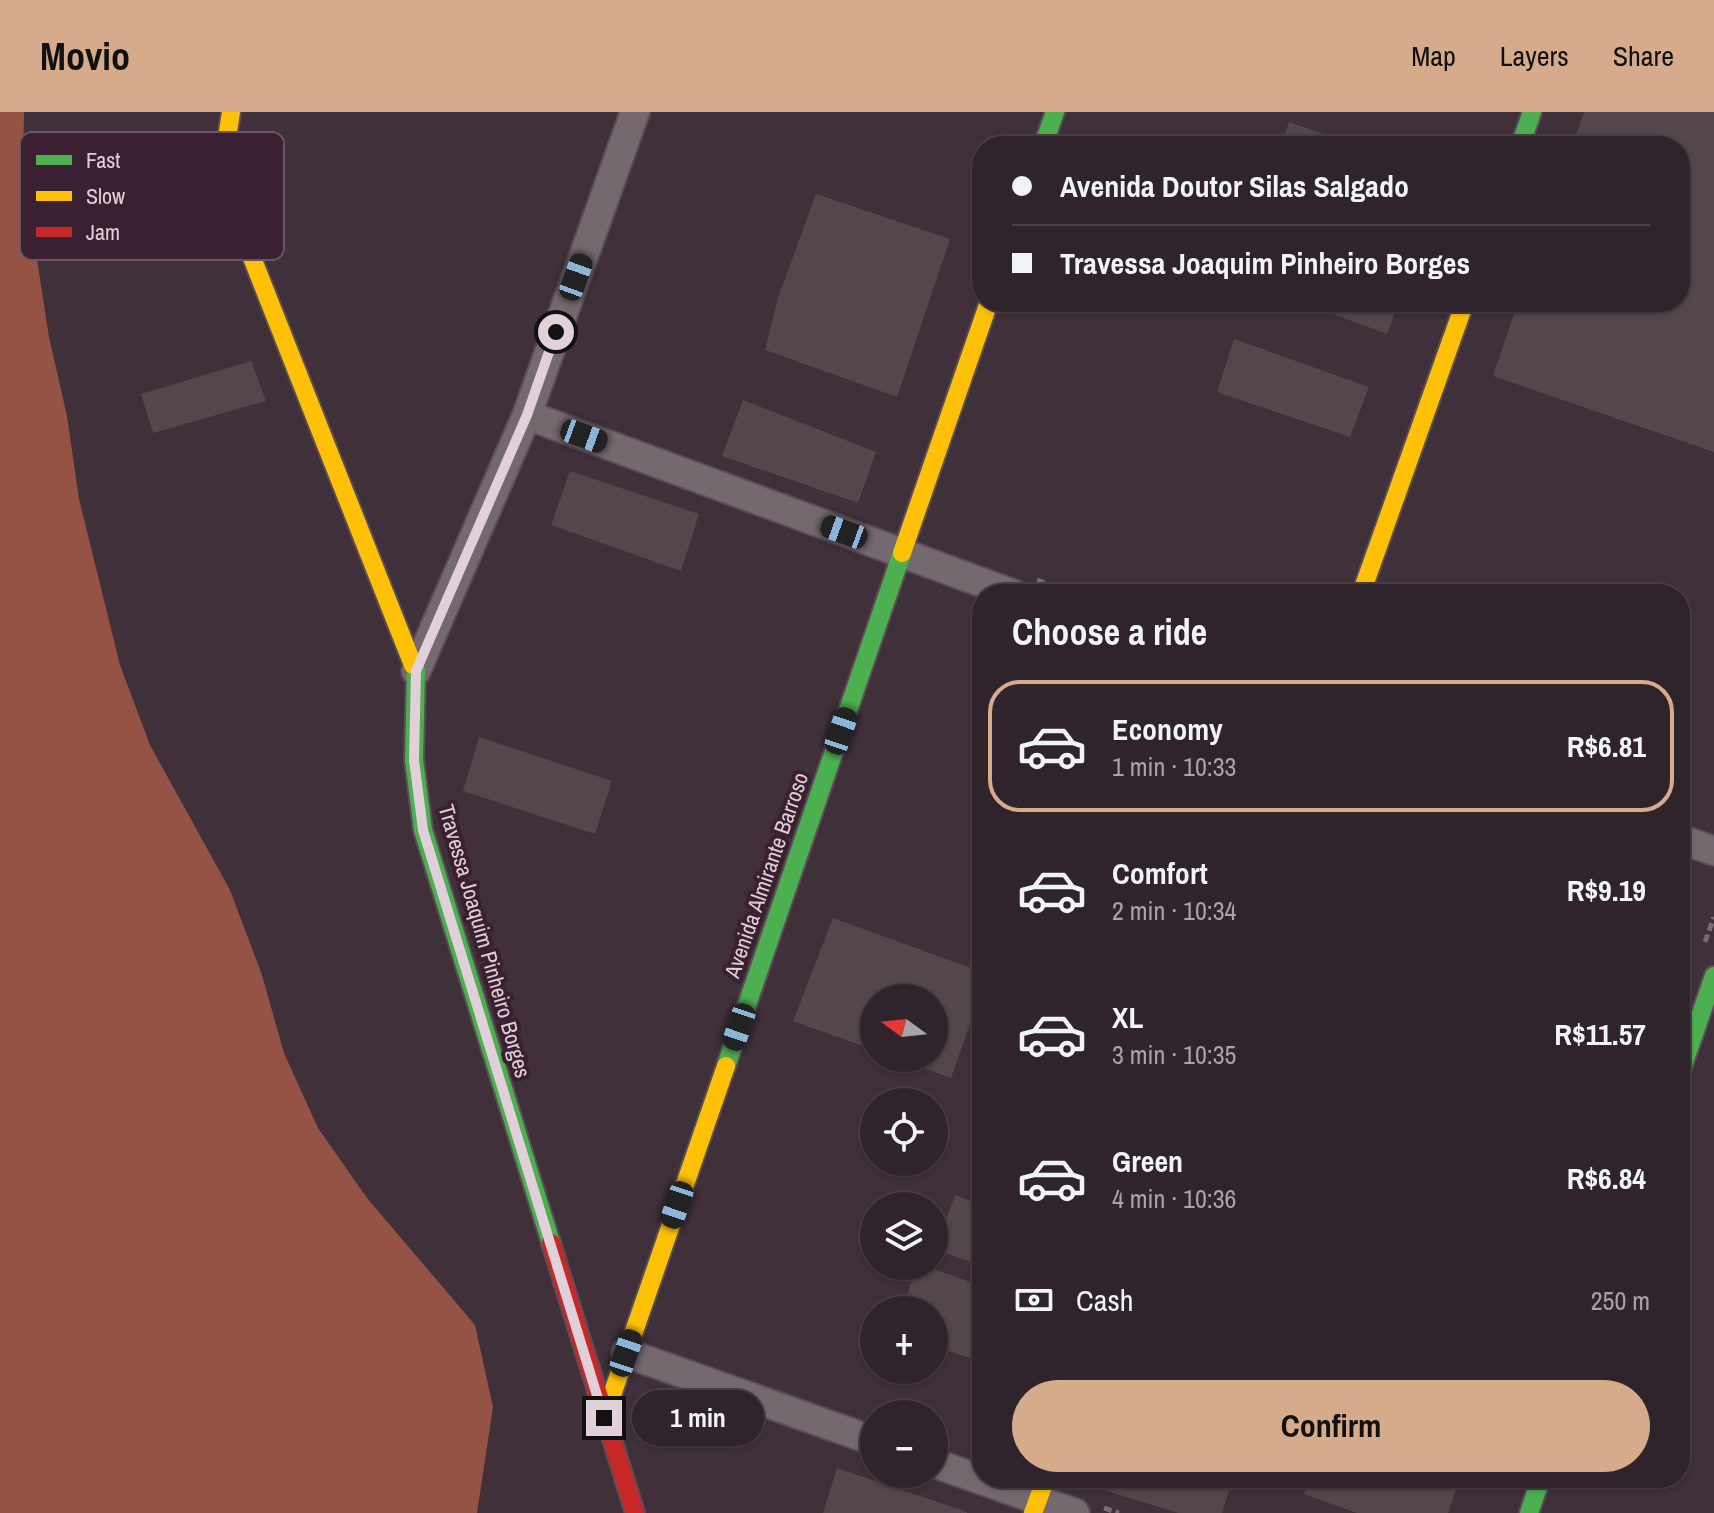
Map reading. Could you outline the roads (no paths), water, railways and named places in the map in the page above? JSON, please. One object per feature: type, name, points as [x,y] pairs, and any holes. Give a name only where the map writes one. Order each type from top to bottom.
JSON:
[{"type":"street","name":"Travessa Joaquim Pinheiro Borges","points":[[228,132],[231,112]]},
{"type":"street","points":[[416,671],[527,415],[635,112]]},
{"type":"street","points":[[1047,136],[1055,112]]},
{"type":"street","points":[[1524,136],[1532,112]]},
{"type":"street","name":"Travessa Joaquim Pinheiro Borges","points":[[253,260],[416,671],[414,760],[423,830],[635,1513]]},
{"type":"street","name":"Avenida Almirante Barroso","points":[[604,1418],[986,312]]},
{"type":"street","points":[[1365,584],[1461,312]]},
{"type":"street","points":[[527,415],[986,584]]},
{"type":"street","points":[[1690,843],[1714,851]]},
{"type":"street","points":[[1690,1045],[1714,976]]},
{"type":"street","points":[[626,1353],[860,1436]]},
{"type":"street","points":[[948,1468],[972,1475]]},
{"type":"street","points":[[1011,1488],[1075,1513]]},
{"type":"street","points":[[1529,1513],[1538,1488]]}]
